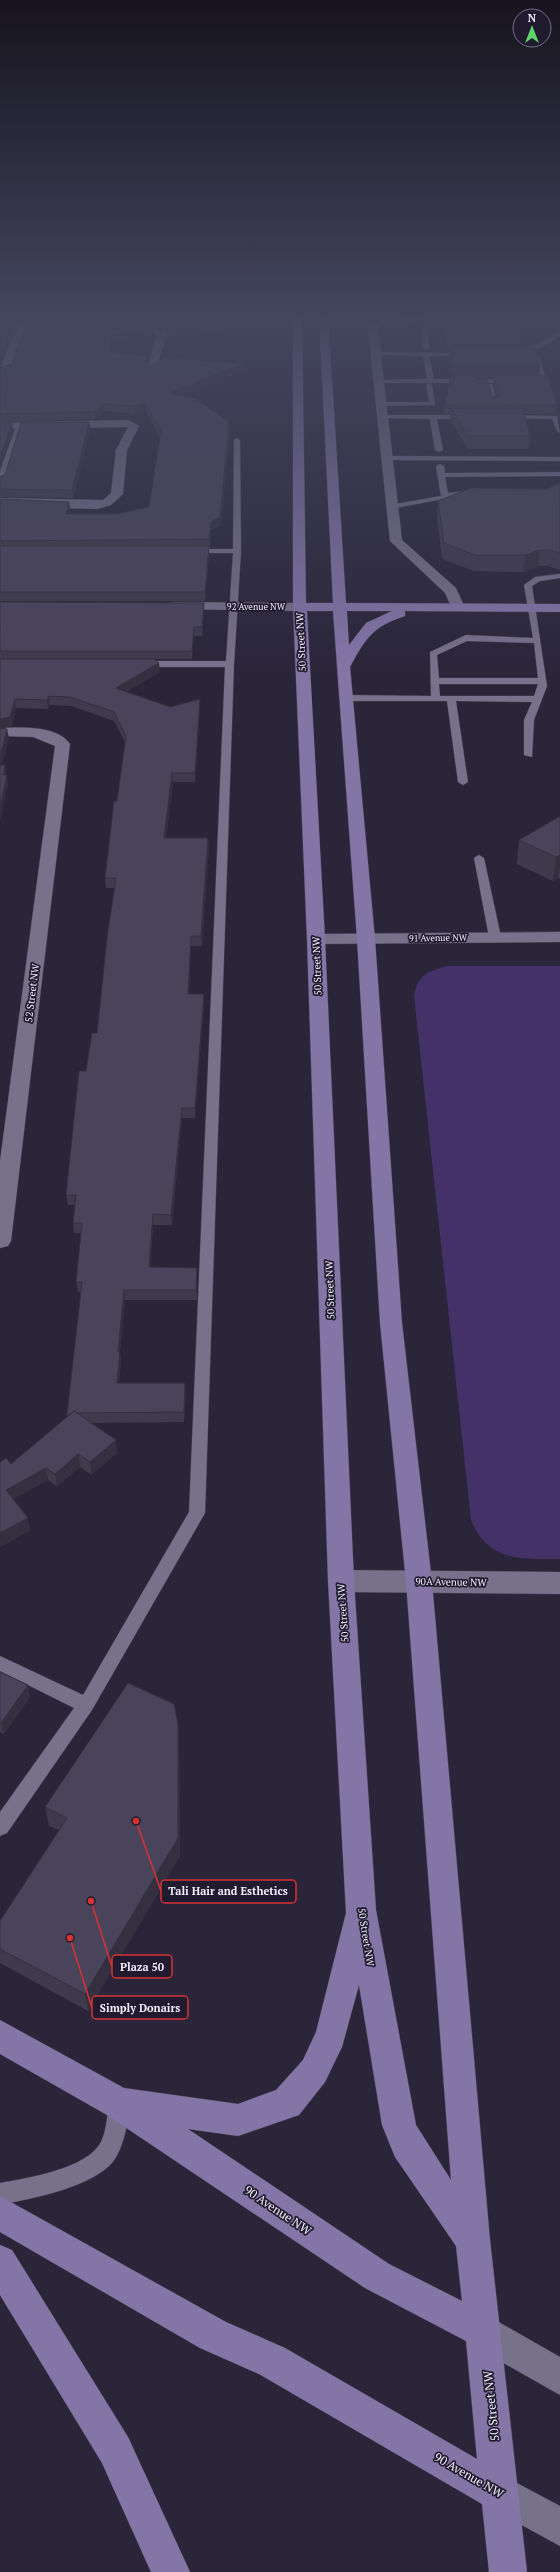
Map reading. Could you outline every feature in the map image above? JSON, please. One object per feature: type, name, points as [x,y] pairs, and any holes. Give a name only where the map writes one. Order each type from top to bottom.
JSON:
[{"type":"main road","name":"50 Street NW","points":[[298,434],[300,607],[316,939],[341,1581],[361,1910],[400,2125],[407,2145],[473,2240]]},
{"type":"main road","name":"50 Street NW","points":[[330,434],[345,698],[366,939],[391,1323],[419,1582],[473,2240],[508,2572]]},
{"type":"main road","name":"92 Avenue NW","points":[[300,607],[560,608]]},
{"type":"main road","points":[[343,667],[360,635],[373,622],[401,613],[434,608]]},
{"type":"main road","points":[[119,2103],[238,2120],[287,2103],[314,2071],[331,2036],[361,1910]]},
{"type":"main road","name":"90 Avenue NW","points":[[0,2036],[119,2103],[377,2276],[483,2331]]},
{"type":"main road","name":"90 Avenue NW","points":[[0,2213],[213,2335],[272,2360],[500,2493]]},
{"type":"main road","points":[[0,2262],[115,2450],[171,2572]]},
{"type":"street","points":[[0,502],[79,505],[107,503],[117,494],[118,471],[124,441],[128,434]]},
{"type":"street","points":[[385,434],[396,541],[451,591],[458,608]]},
{"type":"street","name":"92 Avenue NW","points":[[163,606],[300,607]]},
{"type":"street","name":"52 Street NW","points":[[0,732],[33,732],[48,735],[63,744],[0,1241]]},
{"type":"street","name":"91 Avenue NW","points":[[316,939],[560,937]]},
{"type":"street","name":"90A Avenue NW","points":[[341,1581],[560,1583]]},
{"type":"street","name":"90 Avenue NW","points":[[483,2331],[560,2377]]},
{"type":"street","name":"90 Avenue NW","points":[[500,2493],[560,2527]]},
{"type":"lane","points":[[0,482],[3,462],[15,434]]},
{"type":"lane","points":[[436,434],[439,450]]},
{"type":"lane","points":[[0,1827],[86,1705],[197,1513],[230,664],[237,551],[237,440]]},
{"type":"lane","points":[[388,458],[560,459]]},
{"type":"lane","points":[[439,458],[445,497]]},
{"type":"lane","points":[[442,475],[560,474]]},
{"type":"lane","points":[[392,507],[445,497],[455,493],[486,492]]},
{"type":"lane","points":[[182,551],[237,551]]},
{"type":"lane","points":[[529,755],[529,720],[536,699],[543,686],[543,681],[533,608],[528,585],[538,579],[560,576]]},
{"type":"lane","points":[[436,698],[433,654],[466,638],[538,641]]},
{"type":"lane","points":[[127,664],[230,664]]},
{"type":"lane","points":[[435,680],[543,681]]},
{"type":"lane","points":[[345,698],[536,699]]},
{"type":"lane","points":[[451,699],[463,782]]},
{"type":"lane","points":[[479,858],[495,937]]},
{"type":"lane","points":[[0,1664],[86,1705]]},
{"type":"lane","points":[[0,2194],[41,2186],[76,2172],[102,2158],[118,2127],[119,2103]]},
{"type":"shaded area","points":[[447,966],[560,966],[560,1559],[519,1558],[496,1551],[478,1534],[471,1520],[414,996],[418,983],[424,975]]},
{"type":"building","points":[[0,434],[8,434],[0,456]]},
{"type":"building","points":[[18,434],[86,434],[72,490],[0,489],[0,477],[5,475]]},
{"type":"building","points":[[161,434],[228,434],[220,517],[211,522],[209,539],[0,541],[0,499],[69,502],[66,514],[116,514],[149,507]]},
{"type":"building","points":[[468,434],[530,434],[530,436],[469,436]]},
{"type":"building","points":[[560,483],[560,553],[550,550],[540,550],[525,555],[475,555],[444,543],[438,501],[471,488],[547,489]]},
{"type":"building","points":[[0,546],[209,546],[205,592],[0,592]]},
{"type":"building","points":[[0,602],[204,603],[202,627],[194,627],[192,651],[0,651]]},
{"type":"building","points":[[0,659],[154,659],[159,663],[116,688],[170,707],[200,699],[195,773],[172,773],[164,838],[208,838],[201,936],[191,936],[188,994],[204,994],[195,1108],[182,1108],[171,1215],[153,1214],[149,1267],[197,1268],[196,1290],[124,1290],[118,1352],[120,1352],[117,1383],[185,1383],[184,1412],[77,1413],[74,1411],[71,1414],[67,1414],[82,1282],[76,1282],[82,1223],[73,1223],[76,1195],[66,1195],[79,1071],[86,1071],[92,1033],[97,1033],[107,938],[116,878],[105,878],[114,801],[117,801],[126,736],[114,712],[70,697],[49,696],[47,700],[15,699],[10,717],[0,719]]},
{"type":"building","points":[[0,728],[7,729],[0,758]]},
{"type":"building","points":[[0,765],[5,765],[3,775],[7,775],[0,807]]},
{"type":"building","points":[[560,816],[560,855],[556,857],[519,840]]},
{"type":"building","points":[[74,1411],[116,1440],[90,1462],[78,1454],[55,1474],[46,1468],[6,1490],[28,1518],[0,1533],[0,1462],[6,1458],[11,1464]]},
{"type":"building","points":[[0,1672],[28,1685],[1,1723],[0,1722]]},
{"type":"building","points":[[128,1683],[174,1704],[178,1724],[178,1838],[85,1994],[0,1949],[0,1921],[67,1818],[45,1807]]},
{"type":"place","name":"Tali Hair and Esthetics","points":[[136,1821]]},
{"type":"place","name":"Plaza 50","points":[[91,1901]]},
{"type":"place","name":"Simply Donairs","points":[[70,1938]]}]
